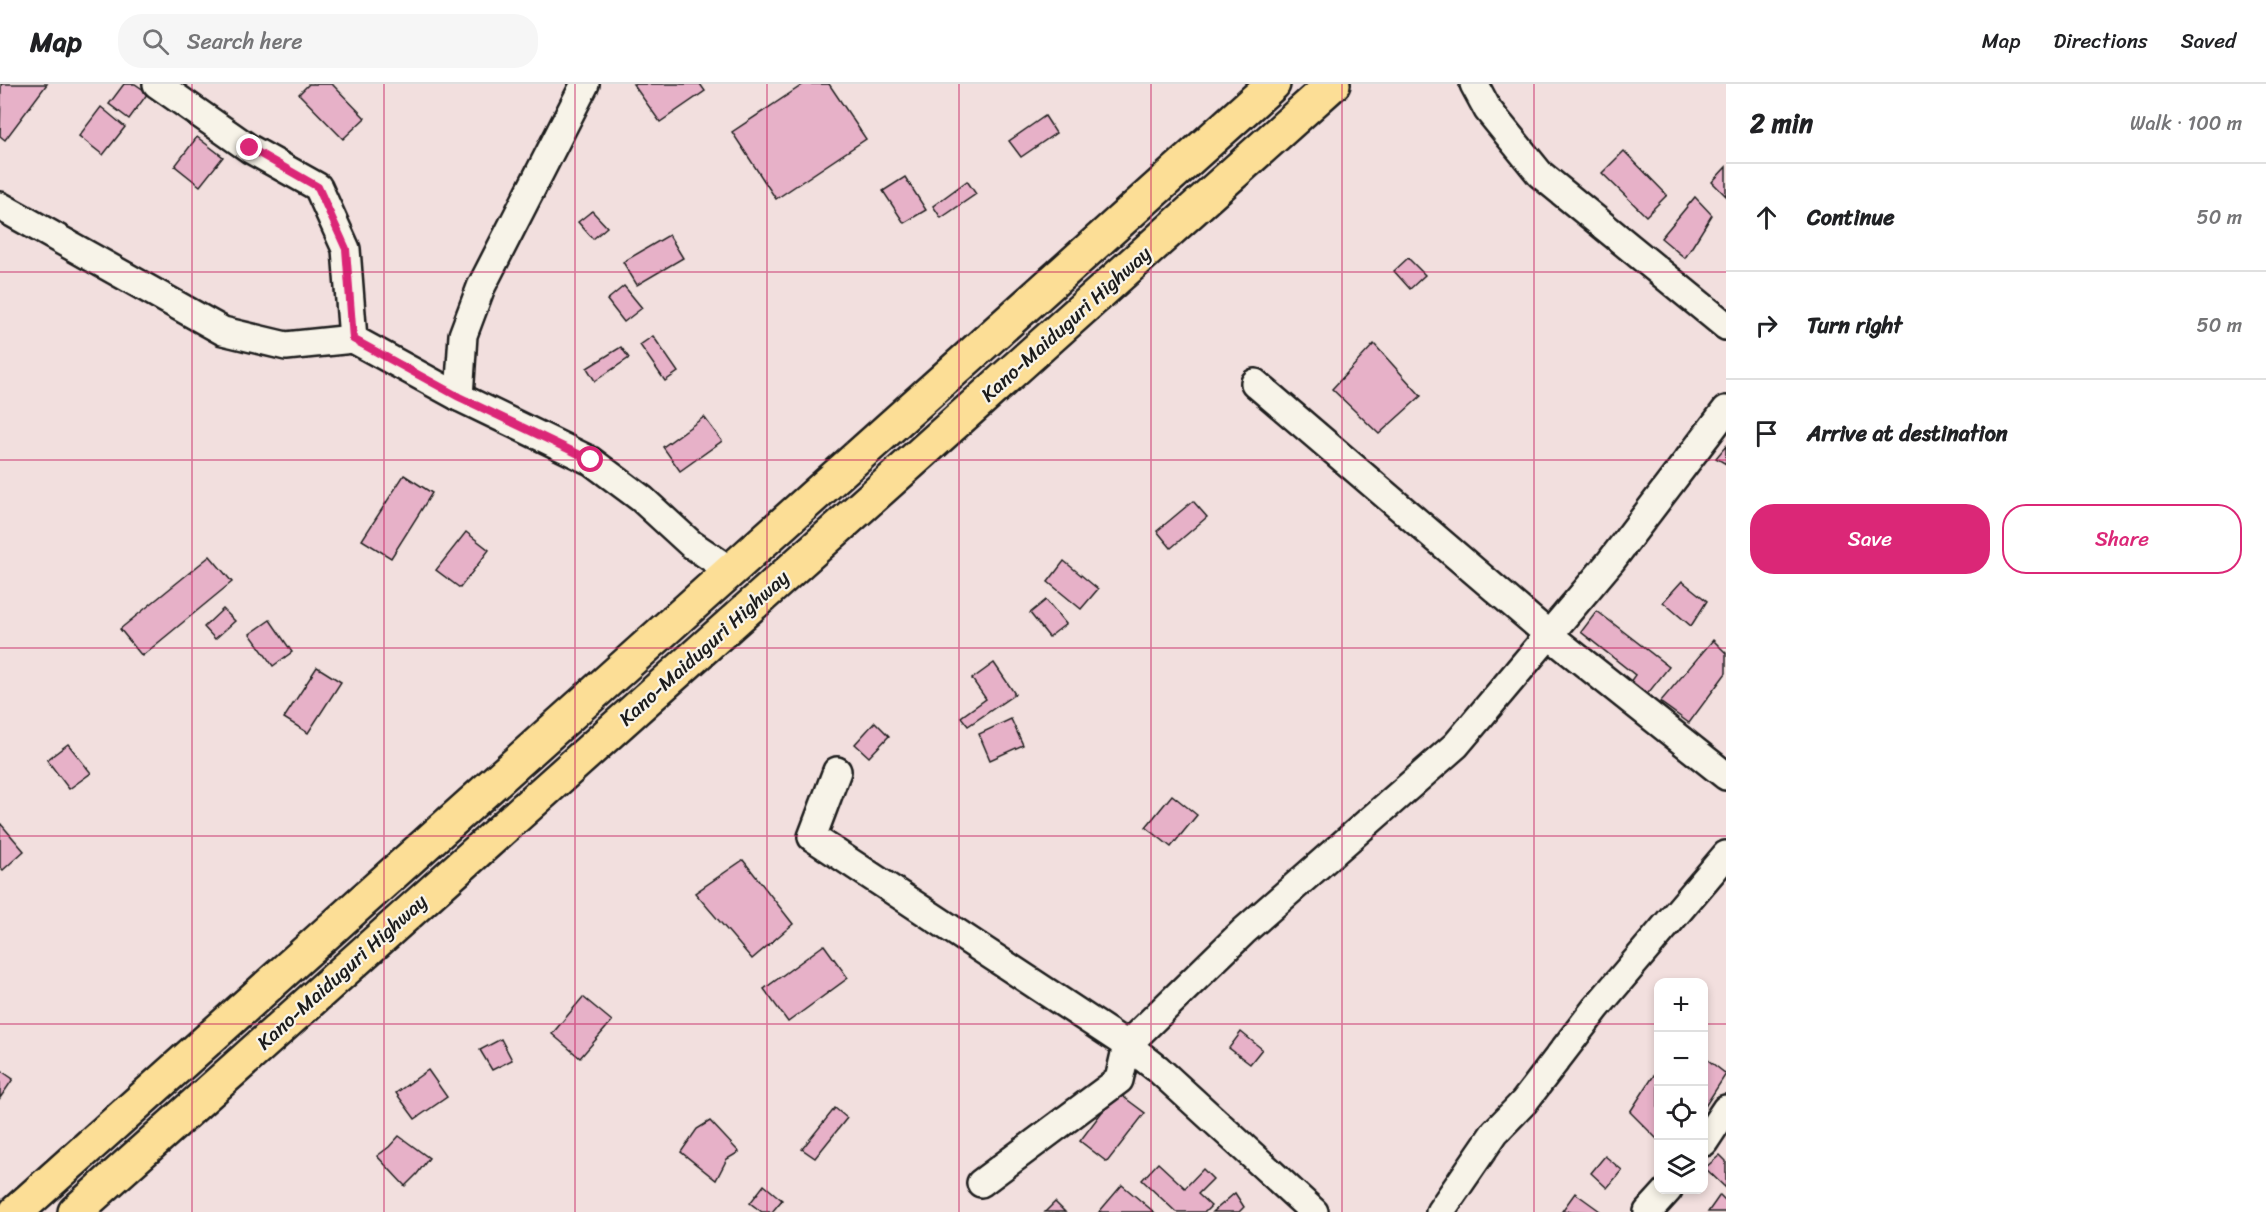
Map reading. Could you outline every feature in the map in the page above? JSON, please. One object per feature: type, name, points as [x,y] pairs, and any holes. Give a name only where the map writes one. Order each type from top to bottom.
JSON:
[{"type":"highway","name":"Kano-Maiduguri Highway","points":[[16,1212],[1273,84]]},
{"type":"highway","name":"Kano-Maiduguri Highway","points":[[75,1212],[1333,84]]},
{"type":"highway","points":[[1220,131],[1248,160]]},
{"type":"street","points":[[157,84],[250,148],[318,187],[346,249],[353,339]]},
{"type":"street","points":[[459,397],[464,335],[482,287],[585,84]]},
{"type":"street","points":[[1474,84],[1488,110],[1540,174],[1726,326]]},
{"type":"street","points":[[0,206],[223,332],[285,346],[353,339],[459,397],[591,460],[642,499],[691,544],[731,571]]},
{"type":"street","points":[[1256,383],[1549,635],[1726,776]]},
{"type":"street","points":[[981,1183],[1119,1080],[1127,1045],[1244,931],[1456,745],[1611,561],[1726,410]]},
{"type":"street","points":[[837,771],[813,837],[1127,1045],[1158,1069],[1314,1212]]},
{"type":"street","points":[[1440,1212],[1495,1132],[1524,1102],[1596,1008],[1726,855]]},
{"type":"street","points":[[1705,1140],[1726,1109]]},
{"type":"street","points":[[1648,1212],[1664,1194]]},
{"type":"building","points":[[1,84],[47,84],[5,140],[0,136]]},
{"type":"building","points":[[124,84],[135,84],[148,93],[129,119],[109,104]]},
{"type":"building","points":[[309,84],[332,84],[365,118],[343,139],[299,94]]},
{"type":"building","points":[[633,84],[700,84],[705,91],[660,122]]},
{"type":"building","points":[[804,84],[829,84],[866,139],[776,199],[732,132]]},
{"type":"building","points":[[101,107],[125,127],[103,155],[79,136]]},
{"type":"building","points":[[1045,116],[1056,133],[1021,157],[1009,141]]},
{"type":"building","points":[[197,137],[223,157],[200,186],[175,166]]},
{"type":"building","points":[[1624,151],[1667,195],[1646,216],[1602,173]]},
{"type":"building","points":[[1726,167],[1726,196],[1712,182]]},
{"type":"building","points":[[905,177],[926,210],[904,223],[883,191]]},
{"type":"building","points":[[967,181],[976,194],[941,218],[933,206]]},
{"type":"building","points":[[1695,197],[1712,215],[1685,258],[1661,238]]},
{"type":"building","points":[[592,211],[607,227],[593,239],[578,222]]},
{"type":"building","points":[[669,235],[683,258],[637,285],[623,262]]},
{"type":"building","points":[[1408,258],[1425,275],[1410,289],[1394,271]]},
{"type":"building","points":[[624,286],[642,308],[624,322],[607,300]]},
{"type":"building","points":[[653,336],[678,372],[665,381],[640,345]]},
{"type":"building","points":[[1374,344],[1421,396],[1379,434],[1332,389]]},
{"type":"building","points":[[621,347],[629,358],[595,381],[587,368]]},
{"type":"building","points":[[704,417],[722,441],[680,471],[663,447]]},
{"type":"building","points":[[1726,446],[1726,464],[1716,458]]},
{"type":"building","points":[[404,475],[432,493],[391,558],[362,540]]},
{"type":"building","points":[[1193,501],[1207,517],[1171,548],[1157,531]]},
{"type":"building","points":[[466,532],[489,550],[460,588],[436,570]]},
{"type":"building","points":[[210,556],[232,582],[142,656],[120,629]]},
{"type":"building","points":[[1064,561],[1098,589],[1081,609],[1048,582]]},
{"type":"building","points":[[1682,581],[1707,601],[1691,626],[1663,602]]},
{"type":"building","points":[[1046,600],[1066,624],[1049,637],[1030,613]]},
{"type":"building","points":[[223,609],[235,621],[215,639],[204,627]]},
{"type":"building","points":[[1597,611],[1669,667],[1641,702],[1625,689],[1635,675],[1581,632]]},
{"type":"building","points":[[270,620],[292,652],[273,666],[250,634]]},
{"type":"building","points":[[1713,640],[1726,653],[1726,673],[1689,723],[1660,702]]},
{"type":"building","points":[[994,663],[1015,694],[968,726],[961,717],[986,699],[972,679]]},
{"type":"building","points":[[317,667],[341,682],[308,733],[284,718]]},
{"type":"building","points":[[1011,719],[1023,745],[990,760],[979,734]]},
{"type":"building","points":[[875,722],[889,736],[869,757],[855,744]]},
{"type":"building","points":[[68,744],[91,773],[69,789],[47,760]]},
{"type":"building","points":[[1172,795],[1197,815],[1171,847],[1146,827]]},
{"type":"building","points":[[0,823],[24,851],[3,870],[0,867]]},
{"type":"building","points":[[743,860],[793,924],[752,959],[695,893]]},
{"type":"building","points":[[824,945],[848,978],[788,1022],[764,989]]},
{"type":"building","points":[[583,997],[612,1021],[580,1058],[552,1034]]},
{"type":"building","points":[[1241,1032],[1262,1049],[1250,1064],[1229,1048]]},
{"type":"building","points":[[501,1039],[512,1060],[492,1070],[480,1050]]},
{"type":"building","points":[[1708,1060],[1726,1074],[1708,1102]]},
{"type":"building","points":[[0,1070],[13,1079],[0,1098]]},
{"type":"building","points":[[428,1070],[447,1097],[415,1119],[396,1093]]},
{"type":"building","points":[[1654,1075],[1654,1136],[1630,1112]]},
{"type":"building","points":[[1117,1092],[1145,1113],[1107,1162],[1080,1141]]},
{"type":"building","points":[[835,1108],[847,1118],[815,1158],[802,1149]]},
{"type":"building","points":[[710,1121],[739,1152],[727,1159],[716,1180],[681,1152],[697,1129]]},
{"type":"building","points":[[399,1136],[429,1158],[405,1186],[377,1156]]},
{"type":"building","points":[[1720,1155],[1726,1161],[1726,1188],[1708,1171],[1708,1165]]},
{"type":"building","points":[[1605,1156],[1622,1170],[1607,1188],[1591,1173]]},
{"type":"building","points":[[1158,1163],[1185,1188],[1203,1169],[1213,1179],[1198,1194],[1211,1206],[1205,1212],[1176,1212],[1142,1180]]},
{"type":"building","points":[[764,1185],[782,1200],[772,1212],[762,1212],[750,1203]]},
{"type":"building","points":[[1122,1185],[1154,1212],[1099,1212]]},
{"type":"building","points":[[1235,1193],[1244,1207],[1239,1212],[1213,1212]]},
{"type":"building","points":[[1575,1193],[1600,1211],[1562,1211]]},
{"type":"building","points":[[1720,1195],[1726,1201],[1726,1212],[1708,1212]]},
{"type":"building","points":[[1055,1202],[1065,1212],[1045,1212]]},
{"type":"route","points":[[250,148],[318,187],[346,249],[353,339],[459,397],[591,460]]}]
